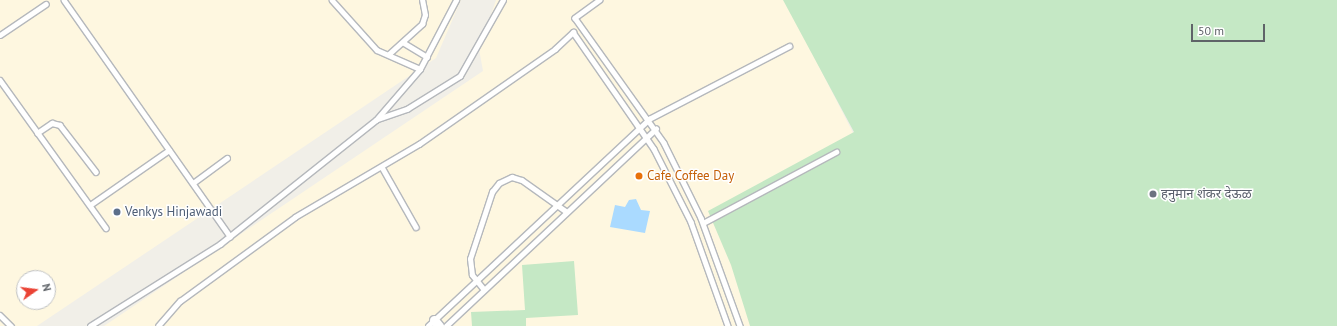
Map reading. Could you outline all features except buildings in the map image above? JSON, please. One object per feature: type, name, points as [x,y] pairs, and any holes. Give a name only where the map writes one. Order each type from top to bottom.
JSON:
[{"type":"lane","points":[[64,0],[230,236]]},
{"type":"lane","points":[[332,0],[377,50],[420,69]]},
{"type":"lane","points":[[389,54],[404,43],[422,24],[425,15],[422,0]]},
{"type":"lane","points":[[90,326],[230,236],[376,120],[420,69],[456,0]]},
{"type":"lane","points":[[376,120],[407,109],[460,76],[503,0]]},
{"type":"lane","points":[[600,0],[575,18],[656,129],[703,223],[740,326]]},
{"type":"lane","points":[[0,36],[46,4]]},
{"type":"lane","points":[[158,326],[180,301],[295,218],[382,167],[555,49],[573,32],[647,137],[690,222],[728,326]]},
{"type":"lane","points":[[404,43],[427,57]]},
{"type":"lane","points":[[434,324],[476,281],[649,119],[789,46]]},
{"type":"lane","points":[[0,80],[106,228]]},
{"type":"lane","points":[[37,133],[52,123],[60,125],[96,172]]},
{"type":"lane","points":[[446,326],[656,129]]},
{"type":"lane","points":[[90,205],[169,150]]},
{"type":"lane","points":[[703,223],[836,152]]},
{"type":"lane","points":[[193,183],[227,158]]},
{"type":"lane","points":[[382,167],[416,227]]},
{"type":"lane","points":[[484,290],[476,281],[470,259],[492,192],[499,183],[516,177],[558,204],[567,212]]},
{"type":"lane","points":[[0,315],[11,326]]},
{"type":"shaded area","points":[[0,0],[461,0],[436,58],[37,326],[0,326]]},
{"type":"shaded area","points":[[496,0],[785,0],[895,215],[942,326],[104,326],[483,71],[479,49]]},
{"type":"green space","points":[[783,0],[1337,0],[1337,326],[750,326],[731,265],[708,211],[854,132]]},
{"type":"green space","points":[[574,261],[578,315],[526,318],[526,326],[472,326],[471,312],[525,310],[522,265]]},
{"type":"water","points":[[636,199],[641,210],[650,211],[645,233],[610,227],[615,205],[625,207],[629,200]]},
{"type":"place","name":"Cafe Coffee Day","points":[[639,176]]},
{"type":"place","name":"हनुमान शंकर देऊळ","points":[[1153,194]]},
{"type":"place","name":"Venkys Hinjawadi","points":[[117,212]]}]
